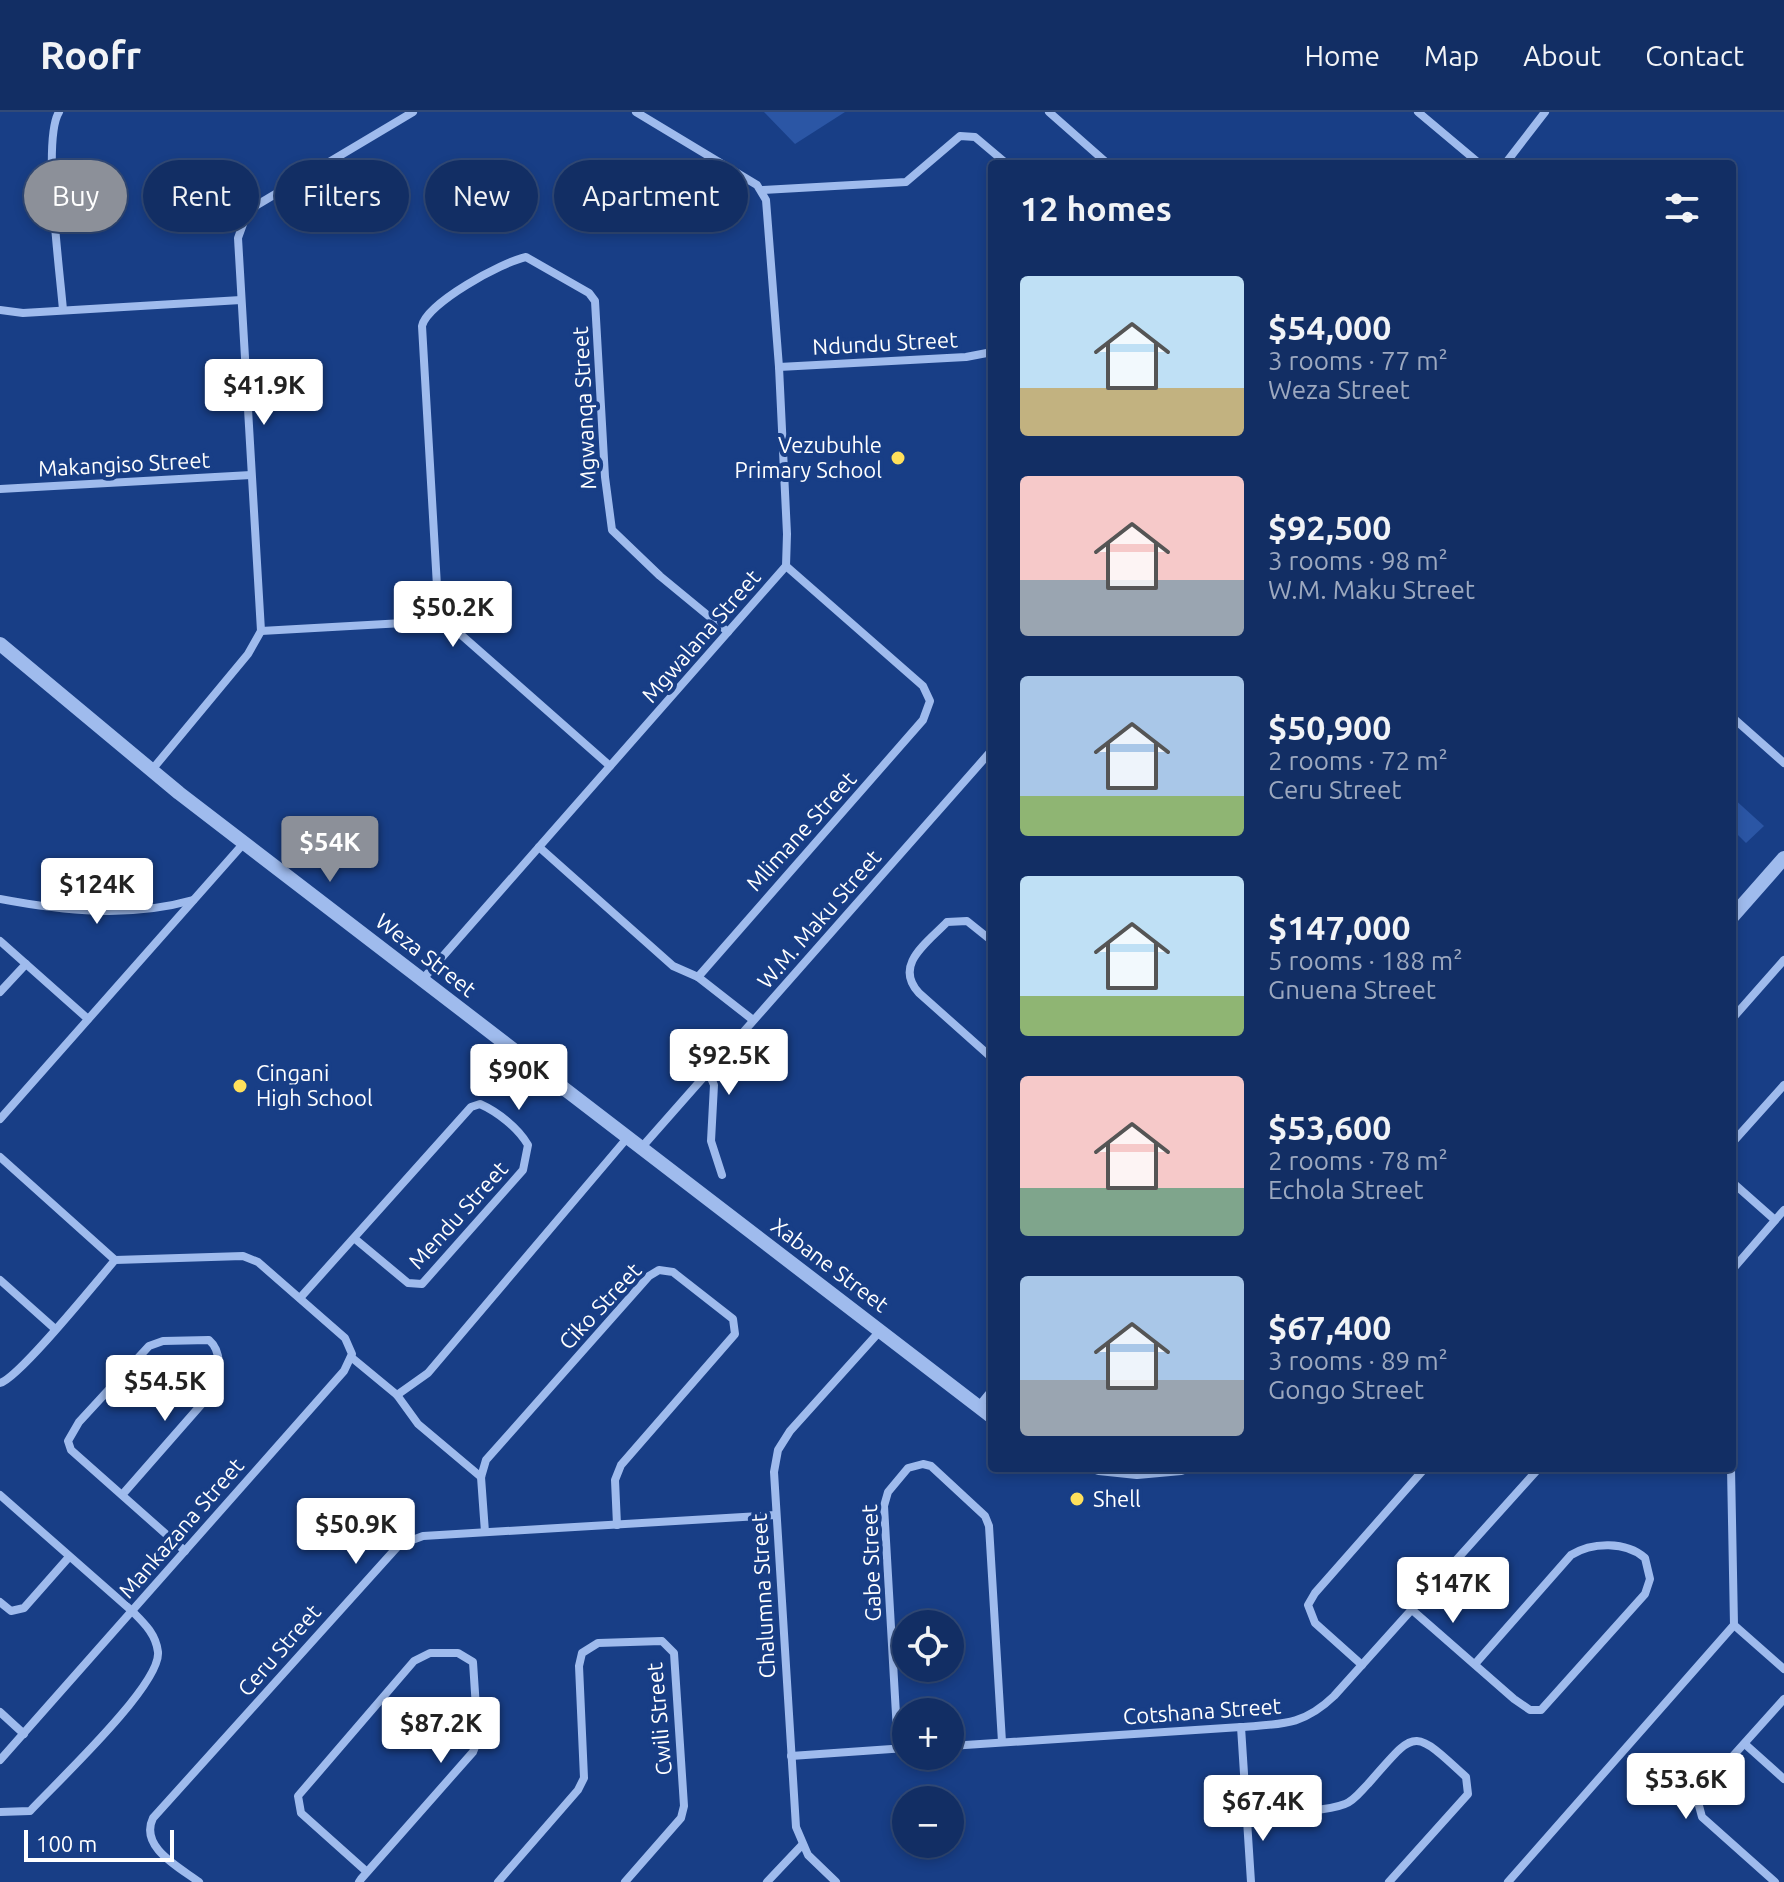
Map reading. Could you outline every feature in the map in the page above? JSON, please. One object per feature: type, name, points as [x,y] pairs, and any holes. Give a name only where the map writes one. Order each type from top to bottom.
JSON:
[{"type":"street","points":[[59,112],[53,125],[52,167],[63,310]]},
{"type":"street","points":[[636,112],[763,190],[906,182],[960,136],[975,137],[1002,160]]},
{"type":"street","points":[[1049,112],[1103,160]]},
{"type":"street","points":[[1418,112],[1475,160]]},
{"type":"street","points":[[1508,160],[1545,112]]},
{"type":"street","points":[[151,771],[248,654],[261,631],[238,238],[251,210],[409,113]]},
{"type":"street","name":"Mgwalana Street","points":[[422,980],[786,566],[788,543],[779,367],[770,224],[763,190]]},
{"type":"street","name":"Mgwanqa Street","points":[[439,621],[422,326],[429,310],[509,262],[526,257],[589,293],[595,301],[605,477],[612,530],[660,576],[728,632]]},
{"type":"street","points":[[0,310],[23,313],[241,300]]},
{"type":"street","name":"Ndundu Street","points":[[779,367],[966,357],[988,353]]},
{"type":"street","name":"Makangiso Street","points":[[0,489],[251,475]]},
{"type":"street","name":"Mlimane Street","points":[[698,977],[929,709],[928,694],[923,686],[786,566]]},
{"type":"street","points":[[261,631],[439,621],[459,633],[610,766]]},
{"type":"street","name":"Weza Street","points":[[0,644],[151,771],[642,1147]]},
{"type":"street","points":[[1736,721],[1784,763]]},
{"type":"street","name":"W.M. Maku Street","points":[[642,1147],[988,755]]},
{"type":"street","points":[[0,1119],[244,843]]},
{"type":"street","points":[[539,847],[670,963],[698,977],[753,1020]]},
{"type":"street","points":[[1736,912],[1784,858]]},
{"type":"street","points":[[0,899],[127,912],[193,900]]},
{"type":"street","points":[[988,938],[967,921],[947,922],[910,961],[907,976],[919,993],[988,1054]]},
{"type":"street","points":[[0,941],[88,1019]]},
{"type":"street","points":[[1736,1014],[1784,960]]},
{"type":"street","points":[[0,992],[26,964]]},
{"type":"street","points":[[708,1071],[714,1085],[711,1141],[722,1175]]},
{"type":"street","points":[[1736,1139],[1784,1085]]},
{"type":"street","name":"Mendu Street","points":[[300,1298],[471,1107],[480,1104],[494,1112],[528,1145],[523,1170],[422,1284],[408,1283],[354,1238]]},
{"type":"street","points":[[397,1395],[428,1373],[628,1137]]},
{"type":"street","name":"Xabane Street","points":[[642,1147],[988,1414]]},
{"type":"street","points":[[0,1157],[115,1260],[243,1256],[262,1264],[345,1338],[351,1357],[397,1395],[418,1424],[481,1477],[485,1532]]},
{"type":"street","points":[[1736,1186],[1775,1220]]},
{"type":"street","points":[[1736,1265],[1784,1210]]},
{"type":"street","points":[[0,1383],[30,1358],[115,1260]]},
{"type":"street","name":"Ciko Street","points":[[481,1477],[482,1468],[493,1451],[649,1276],[659,1270],[670,1271],[733,1319],[735,1334],[621,1465],[615,1480],[617,1525]]},
{"type":"street","points":[[0,1280],[54,1328]]},
{"type":"street","name":"Chalumna Street","points":[[836,1882],[813,1862],[802,1845],[795,1817],[774,1472],[778,1450],[790,1431],[880,1331]]},
{"type":"street","points":[[122,1495],[214,1390],[219,1374],[217,1350],[209,1340],[163,1341],[149,1346],[69,1436],[71,1450],[185,1551]]},
{"type":"street","name":"Mankazana Street","points":[[0,1760],[344,1371],[351,1357]]},
{"type":"street","points":[[978,1407],[988,1395]]},
{"type":"street","name":"Gabe Street","points":[[898,1698],[884,1506],[888,1492],[908,1468],[918,1463],[931,1466],[985,1516],[989,1526],[1002,1742]]},
{"type":"street","points":[[1362,1665],[1315,1623],[1308,1605],[1315,1593],[1421,1472]]},
{"type":"street","name":"Cotshana Street","points":[[964,1745],[1285,1724],[1310,1716],[1362,1665],[1535,1472]]},
{"type":"street","points":[[1508,1882],[1734,1625],[1731,1472]]},
{"type":"street","points":[[0,1495],[132,1611],[152,1631],[159,1654],[152,1679],[30,1811],[0,1812]]},
{"type":"street","name":"Ceru Street","points":[[199,1882],[154,1845],[149,1833],[153,1818],[390,1552],[423,1536],[776,1515]]},
{"type":"street","points":[[1411,1609],[1523,1707],[1541,1710],[1645,1594],[1650,1579],[1645,1558],[1621,1546],[1586,1548],[1571,1555],[1475,1664]]},
{"type":"street","points":[[0,1602],[11,1611],[24,1608],[69,1557]]},
{"type":"street","points":[[1734,1625],[1784,1669]]},
{"type":"street","name":"Cwili Street","points":[[498,1882],[578,1790],[584,1778],[579,1666],[582,1653],[592,1644],[662,1641],[674,1653],[683,1812],[625,1882]]},
{"type":"street","points":[[359,1882],[476,1747],[479,1733],[476,1673],[473,1662],[464,1655],[430,1653],[414,1661],[298,1796],[301,1813],[367,1872]]},
{"type":"street","points":[[1775,1882],[1702,1817],[1698,1807],[1702,1791],[1784,1699]]},
{"type":"street","points":[[0,1712],[24,1734]]},
{"type":"street","points":[[1241,1727],[1251,1882]]},
{"type":"street","points":[[1245,1812],[1344,1805],[1358,1795],[1402,1745],[1413,1739],[1425,1741],[1466,1777],[1468,1794],[1389,1882]]},
{"type":"street","points":[[1746,1745],[1784,1779]]},
{"type":"street","points":[[791,1756],[892,1749]]},
{"type":"street","points":[[767,1882],[802,1845]]},
{"type":"shaded area","points":[[764,112],[845,112],[795,144]]},
{"type":"shaded area","points":[[1736,801],[1764,826],[1746,843],[1736,833]]},
{"type":"place","name":"Vezubuhle Primary School","points":[[898,458]]},
{"type":"place","name":"Cingani High School","points":[[240,1086]]},
{"type":"place","name":"Shell","points":[[1077,1499]]}]
